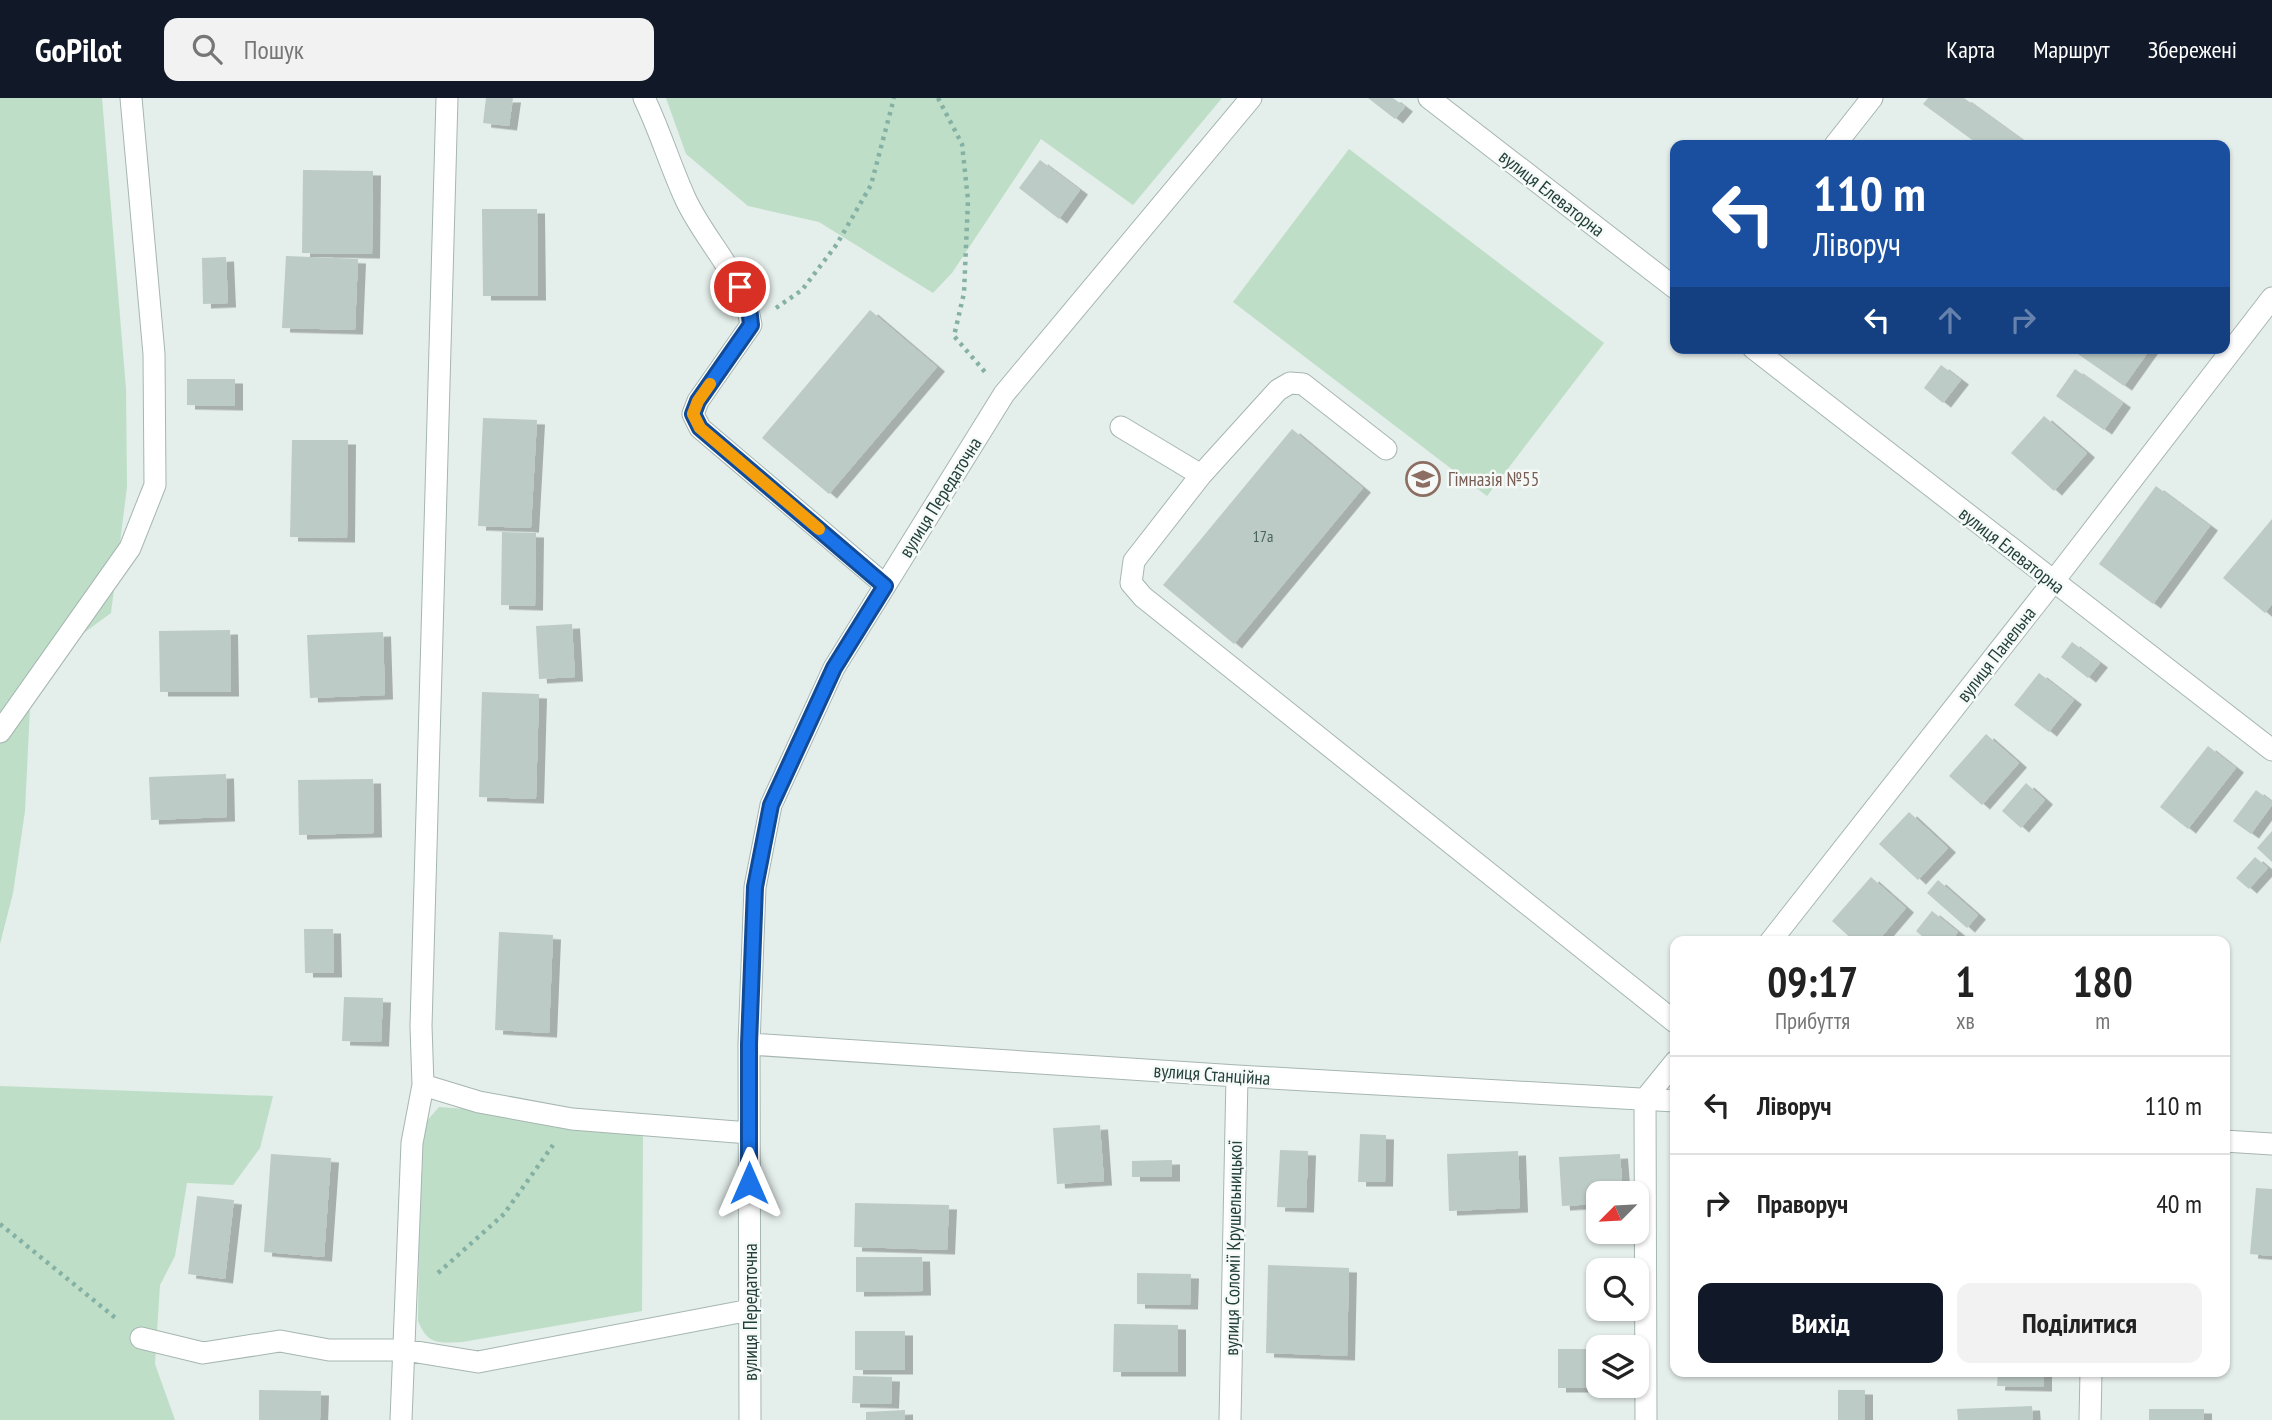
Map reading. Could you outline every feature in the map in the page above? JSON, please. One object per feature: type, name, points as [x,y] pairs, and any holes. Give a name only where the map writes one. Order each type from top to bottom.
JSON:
[{"type":"street","points":[[0,732],[130,548],[155,485],[154,354],[131,98]]},
{"type":"street","points":[[401,1420],[412,1143],[423,1085],[421,1026],[447,98]]},
{"type":"street","points":[[644,98],[660,130],[685,199],[740,287],[749,307],[751,325],[698,401],[693,414],[700,428],[885,586]]},
{"type":"street","name":"вулиця Передаточна","points":[[750,1420],[749,1044],[755,887],[771,805],[834,668],[1004,394],[1251,98]]},
{"type":"street","name":"вулиця Елеваторна","points":[[1429,98],[1670,284]]},
{"type":"street","points":[[1839,140],[1872,98]]},
{"type":"street","name":"вулиця Панельна","points":[[2230,352],[2272,298]]},
{"type":"street","name":"вулиця Елеваторна","points":[[1761,354],[2272,750]]},
{"type":"street","name":"вулиця Панельна","points":[[1775,936],[2229,354]]},
{"type":"street","points":[[1386,449],[1303,384],[1290,383],[1278,390],[1201,475],[1134,561],[1131,583],[1143,597],[1670,1017]]},
{"type":"street","points":[[1121,427],[1201,475]]},
{"type":"street","name":"вулиця Станційна","points":[[749,1044],[1670,1101]]},
{"type":"street","points":[[1646,1420],[1646,1099],[1670,1068]]},
{"type":"street","name":"вулиця Соломії Крушельницької","points":[[1230,1420],[1237,1076]]},
{"type":"street","points":[[423,1085],[479,1102],[572,1119],[749,1133]]},
{"type":"street","points":[[2230,1141],[2272,1144]]},
{"type":"street","points":[[141,1338],[203,1353],[280,1341],[328,1350],[405,1350],[478,1362],[750,1310]]},
{"type":"street","points":[[2090,1420],[2091,1377]]},
{"type":"path","points":[[751,325],[802,290],[837,244],[871,185],[894,98]]},
{"type":"path","points":[[938,98],[962,144],[968,201],[964,293],[954,336],[1004,394]]},
{"type":"path","points":[[407,1301],[503,1214],[572,1119]]},
{"type":"path","points":[[0,1224],[141,1338]]},
{"type":"green space","points":[[0,98],[102,98],[126,389],[127,487],[111,613],[70,643],[30,707],[25,811],[13,893],[0,944]]},
{"type":"green space","points":[[666,98],[1222,98],[1133,205],[1041,139],[952,273],[933,293],[819,222],[748,206],[686,154]]},
{"type":"green space","points":[[1349,149],[1604,343],[1487,496],[1233,302]]},
{"type":"green space","points":[[0,1086],[273,1096],[260,1148],[233,1185],[187,1183],[175,1256],[160,1285],[155,1364],[175,1420],[0,1420]]},
{"type":"green space","points":[[439,1107],[643,1134],[642,1311],[462,1342],[440,1342],[426,1335],[418,1321],[420,1139],[425,1123]]},
{"type":"building","points":[[486,98],[513,98],[509,126],[483,123]]},
{"type":"building","points":[[1368,98],[1393,98],[1405,107],[1395,119]]},
{"type":"building","points":[[1928,98],[1964,98],[2022,140],[1972,140],[1923,104]]},
{"type":"building","points":[[1040,160],[1080,190],[1059,219],[1019,188]]},
{"type":"building","points":[[303,170],[373,171],[372,254],[302,253]]},
{"type":"building","points":[[482,209],[537,209],[538,296],[483,296]]},
{"type":"building","points":[[286,256],[358,259],[355,330],[282,328]]},
{"type":"building","points":[[226,257],[228,303],[203,304],[202,258]]},
{"type":"building","points":[[870,310],[937,367],[829,494],[762,438]]},
{"type":"building","points":[[2078,354],[2147,354],[2124,386]]},
{"type":"building","points":[[1941,365],[1961,380],[1943,403],[1924,388]]},
{"type":"building","points":[[2075,369],[2123,403],[2104,430],[2056,396]]},
{"type":"building","points":[[187,379],[235,379],[235,406],[187,405]]},
{"type":"building","points":[[2044,416],[2087,453],[2054,491],[2011,453]]},
{"type":"building","points":[[483,418],[537,420],[531,528],[478,526]]},
{"type":"building","points":[[1292,429],[1363,488],[1234,644],[1163,585]]},
{"type":"building","points":[[292,440],[348,440],[347,538],[290,537]]},
{"type":"building","points":[[2156,486],[2210,526],[2153,604],[2099,564]]},
{"type":"building","points":[[2272,519],[2272,604],[2265,613],[2223,578]]},
{"type":"building","points":[[502,532],[536,533],[535,606],[501,605]]},
{"type":"building","points":[[572,624],[575,677],[539,679],[536,626]]},
{"type":"building","points":[[230,630],[231,692],[160,692],[159,631]]},
{"type":"building","points":[[383,632],[385,695],[310,698],[307,635]]},
{"type":"building","points":[[2072,642],[2100,663],[2088,678],[2061,657]]},
{"type":"building","points":[[2039,673],[2074,700],[2049,732],[2014,705]]},
{"type":"building","points":[[482,692],[539,694],[536,799],[479,797]]},
{"type":"building","points":[[1986,734],[2019,763],[1982,805],[1949,776]]},
{"type":"building","points":[[2208,746],[2236,768],[2188,829],[2160,807]]},
{"type":"building","points":[[226,774],[227,817],[151,820],[149,777]]},
{"type":"building","points":[[373,779],[374,833],[299,835],[298,780]]},
{"type":"building","points":[[2026,783],[2045,800],[2021,828],[2002,811]]},
{"type":"building","points":[[2256,790],[2272,802],[2272,805],[2251,834],[2233,821]]},
{"type":"building","points":[[1909,812],[1948,848],[1918,880],[1879,844]]},
{"type":"building","points":[[2272,831],[2272,862],[2257,848]]},
{"type":"building","points":[[2255,857],[2268,868],[2249,889],[2236,878]]},
{"type":"building","points":[[1871,877],[1906,908],[1882,936],[1848,936],[1832,921]]},
{"type":"building","points":[[1938,880],[1978,915],[1967,928],[1927,893]]},
{"type":"building","points":[[1932,911],[1958,932],[1955,936],[1922,936],[1916,931]]},
{"type":"building","points":[[304,929],[333,929],[334,973],[305,973]]},
{"type":"building","points":[[499,932],[553,935],[549,1033],[495,1030]]},
{"type":"building","points":[[344,997],[383,998],[381,1042],[342,1041]]},
{"type":"building","points":[[1100,1125],[1104,1181],[1057,1184],[1053,1128]]},
{"type":"building","points":[[1360,1134],[1386,1135],[1385,1182],[1358,1182]]},
{"type":"building","points":[[1280,1150],[1308,1151],[1306,1208],[1277,1207]]},
{"type":"building","points":[[1518,1151],[1520,1208],[1449,1211],[1447,1154]]},
{"type":"building","points":[[271,1154],[331,1158],[324,1257],[264,1252]]},
{"type":"building","points":[[1620,1154],[1622,1181],[1586,1181],[1586,1205],[1562,1206],[1559,1157]]},
{"type":"building","points":[[1172,1160],[1172,1177],[1132,1177],[1132,1161]]},
{"type":"building","points":[[2256,1188],[2272,1189],[2272,1256],[2250,1254]]},
{"type":"building","points":[[197,1196],[234,1200],[225,1279],[188,1274]]},
{"type":"building","points":[[855,1203],[949,1205],[947,1250],[854,1247]]},
{"type":"building","points":[[856,1257],[922,1257],[923,1291],[856,1292]]},
{"type":"building","points":[[1268,1265],[1349,1268],[1347,1356],[1266,1353]]},
{"type":"building","points":[[1137,1273],[1191,1274],[1190,1305],[1137,1304]]},
{"type":"building","points":[[1114,1324],[1178,1325],[1178,1372],[1113,1372]]},
{"type":"building","points":[[855,1331],[905,1331],[905,1370],[855,1370]]},
{"type":"building","points":[[1558,1349],[1586,1349],[1586,1388],[1558,1388]]},
{"type":"building","points":[[853,1376],[892,1377],[891,1404],[852,1403]]},
{"type":"building","points":[[1998,1377],[2044,1377],[2044,1387],[1997,1386]]},
{"type":"building","points":[[259,1390],[321,1391],[320,1420],[259,1420]]},
{"type":"building","points":[[1838,1390],[1865,1390],[1865,1420],[1838,1420]]},
{"type":"building","points":[[2032,1406],[2033,1420],[1958,1420],[1957,1409]]},
{"type":"building","points":[[2149,1409],[2204,1409],[2204,1420],[2149,1420]]},
{"type":"building","points":[[905,1410],[905,1420],[866,1420],[866,1412]]},
{"type":"slow traffic","points":[[710,384],[693,414],[700,428],[819,529]]},
{"type":"place","name":"Гімназія №55","points":[[1423,479]]},
{"type":"route","points":[[740,287],[749,307],[751,325],[698,401],[693,414],[700,428],[885,586],[834,668],[771,805],[755,887],[749,1044],[749,1183]]}]
